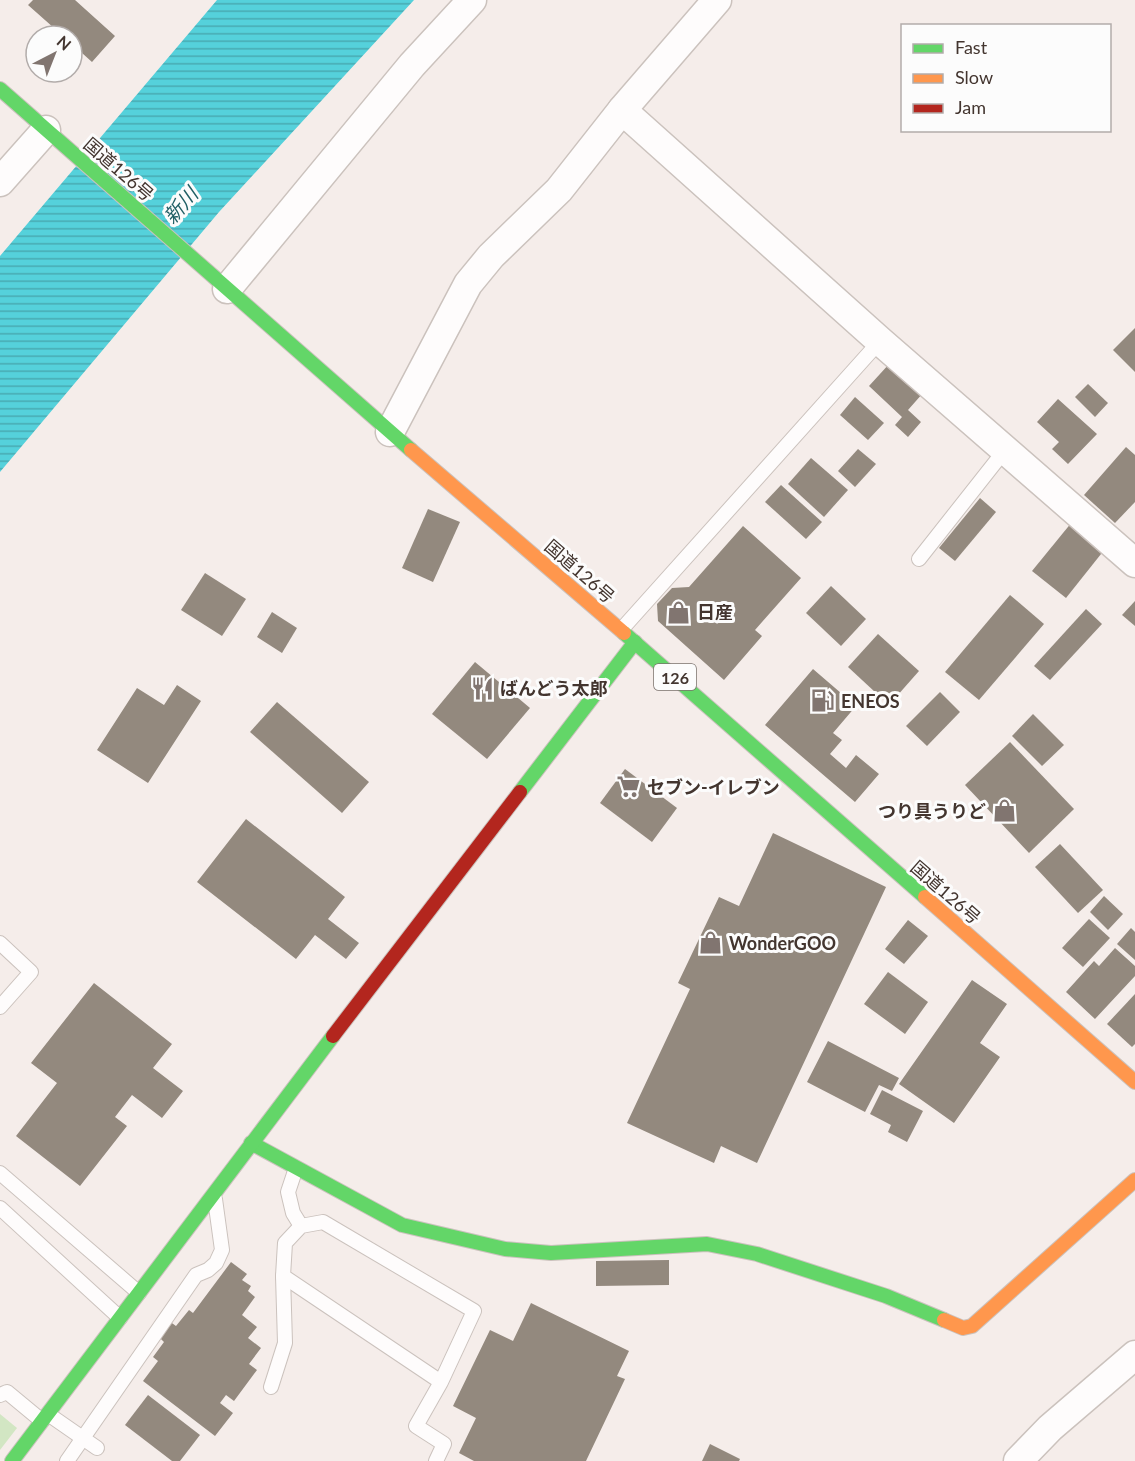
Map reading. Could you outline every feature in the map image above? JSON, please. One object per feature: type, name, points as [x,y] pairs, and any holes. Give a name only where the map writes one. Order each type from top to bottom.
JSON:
[{"type":"main road","name":"国道126号","points":[[0,89],[390,432],[635,642],[1135,1082]]},
{"type":"main road","points":[[12,1461],[214,1191],[635,642]]},
{"type":"main road","points":[[251,1143],[402,1226],[505,1249],[551,1253],[707,1244],[757,1254],[886,1296],[963,1328],[972,1326],[1135,1180]]},
{"type":"street","points":[[220,282],[472,0]]},
{"type":"street","points":[[390,432],[468,284],[490,255],[559,190],[622,110],[717,0]]},
{"type":"street","points":[[622,110],[880,341],[1135,563]]},
{"type":"street","points":[[0,182],[50,133]]},
{"type":"street","points":[[1018,1461],[1050,1428],[1135,1355]]},
{"type":"lane","points":[[621,630],[880,341]]},
{"type":"lane","points":[[919,559],[1005,450]]},
{"type":"lane","points":[[0,943],[31,972],[0,1007]]},
{"type":"lane","points":[[296,1168],[288,1192],[293,1213],[301,1226]]},
{"type":"lane","points":[[0,1173],[139,1293]]},
{"type":"lane","points":[[67,1461],[196,1275],[208,1270],[216,1263],[222,1250],[214,1191]]},
{"type":"lane","points":[[0,1208],[120,1318]]},
{"type":"lane","points":[[271,1388],[285,1343],[283,1276],[285,1242],[301,1226],[323,1222],[474,1311],[441,1383],[416,1426],[444,1444],[436,1461]]},
{"type":"lane","points":[[283,1276],[441,1383]]},
{"type":"lane","points":[[0,1395],[7,1392],[45,1418],[97,1448]]},
{"type":"green space","points":[[0,1414],[17,1428],[0,1450]]},
{"type":"water","name":"新川","points":[[217,0],[414,0],[219,212],[0,472],[0,256]]},
{"type":"building","points":[[33,0],[75,0],[115,36],[92,62],[84,55],[84,24],[49,24],[28,5]]},
{"type":"building","points":[[1135,328],[1135,372],[1113,350]]},
{"type":"building","points":[[890,363],[923,393],[908,410],[921,422],[908,437],[895,425],[902,417],[869,386]]},
{"type":"building","points":[[1088,384],[1108,403],[1095,417],[1075,397]]},
{"type":"building","points":[[855,397],[884,423],[868,440],[840,415]]},
{"type":"building","points":[[1058,399],[1097,434],[1068,464],[1052,449],[1059,442],[1037,422]]},
{"type":"building","points":[[1126,447],[1135,455],[1135,502],[1115,523],[1084,495]]},
{"type":"building","points":[[858,449],[876,464],[855,487],[838,471]]},
{"type":"building","points":[[811,458],[848,490],[824,517],[788,484]]},
{"type":"building","points":[[781,485],[822,522],[806,539],[765,502]]},
{"type":"building","points":[[980,498],[996,512],[955,561],[939,548]]},
{"type":"building","points":[[428,509],[460,522],[433,582],[402,568]]},
{"type":"building","points":[[1072,522],[1105,549],[1066,598],[1032,571]]},
{"type":"building","points":[[743,526],[801,578],[755,630],[762,636],[724,680],[658,621],[657,604],[672,588],[689,587]]},
{"type":"building","points":[[205,573],[246,599],[222,636],[181,610]]},
{"type":"building","points":[[831,586],[866,619],[841,646],[806,613]]},
{"type":"building","points":[[1010,595],[1044,624],[979,700],[945,672]]},
{"type":"building","points":[[1135,601],[1135,626],[1122,615]]},
{"type":"building","points":[[1086,609],[1102,624],[1050,680],[1034,666]]},
{"type":"building","points":[[272,612],[297,628],[282,653],[257,637]]},
{"type":"building","points":[[878,634],[919,671],[889,705],[848,667]]},
{"type":"building","points":[[475,662],[530,708],[487,759],[432,714]]},
{"type":"building","points":[[813,669],[856,706],[833,733],[842,740],[830,754],[846,768],[856,755],[879,774],[855,802],[765,725]]},
{"type":"building","points":[[177,685],[201,701],[148,783],[97,750],[137,688],[164,705]]},
{"type":"building","points":[[940,692],[960,712],[927,746],[906,726]]},
{"type":"building","points":[[277,702],[369,782],[342,813],[250,732]]},
{"type":"building","points":[[1033,714],[1064,745],[1042,766],[1012,736]]},
{"type":"building","points":[[1010,742],[1074,809],[1029,853],[965,785]]},
{"type":"building","points":[[625,769],[677,808],[652,842],[600,803]]},
{"type":"building","points":[[246,819],[345,897],[328,919],[359,943],[346,959],[315,935],[296,959],[197,882]]},
{"type":"building","points":[[773,833],[886,887],[757,1163],[721,1146],[714,1163],[627,1123],[690,989],[678,983],[719,897],[739,906]]},
{"type":"building","points":[[1060,844],[1103,890],[1078,913],[1035,867]]},
{"type":"building","points":[[1104,896],[1123,914],[1108,930],[1090,912]]},
{"type":"building","points":[[1089,919],[1110,938],[1083,967],[1062,948]]},
{"type":"building","points":[[908,920],[928,936],[904,964],[885,949]]},
{"type":"building","points":[[1131,928],[1135,932],[1135,960],[1117,944]]},
{"type":"building","points":[[1115,948],[1135,966],[1135,976],[1095,1019],[1066,992],[1094,961],[1099,966]]},
{"type":"building","points":[[888,972],[928,1002],[905,1034],[864,1004]]},
{"type":"building","points":[[972,980],[1007,1004],[980,1043],[1000,1057],[954,1123],[899,1084]]},
{"type":"building","points":[[94,983],[172,1044],[153,1068],[183,1091],[162,1118],[132,1095],[115,1117],[127,1126],[80,1186],[16,1136],[57,1083],[31,1063]]},
{"type":"building","points":[[1135,994],[1135,1044],[1132,1047],[1107,1024]]},
{"type":"building","points":[[828,1041],[899,1078],[892,1091],[879,1085],[865,1112],[807,1082]]},
{"type":"building","points":[[882,1090],[923,1111],[907,1142],[888,1132],[891,1125],[870,1114]]},
{"type":"building","points":[[669,1260],[669,1285],[596,1286],[596,1261]]},
{"type":"building","points":[[231,1262],[247,1274],[242,1280],[251,1286],[248,1291],[255,1297],[242,1315],[257,1327],[248,1338],[261,1348],[249,1364],[257,1370],[234,1401],[226,1395],[220,1403],[233,1413],[215,1436],[143,1381],[158,1361],[153,1357],[164,1342],[158,1336],[169,1321],[176,1326],[189,1310],[193,1313]]},
{"type":"building","points":[[531,1303],[629,1351],[617,1376],[625,1379],[586,1461],[474,1461],[459,1453],[476,1418],[453,1406],[490,1330],[513,1341]]},
{"type":"building","points":[[148,1395],[200,1435],[180,1461],[172,1461],[125,1425]]},
{"type":"building","points":[[710,1444],[740,1459],[739,1461],[702,1461]]},
{"type":"traffic: fast","points":[[0,89],[411,450]]},
{"type":"traffic: fast","points":[[624,633],[925,897]]},
{"type":"traffic: fast","points":[[520,792],[635,642]]},
{"type":"traffic: fast","points":[[12,1461],[333,1036]]},
{"type":"traffic: fast","points":[[251,1143],[402,1225],[505,1249],[551,1253],[707,1244],[757,1254],[886,1296],[944,1320]]},
{"type":"traffic: slow","points":[[411,450],[624,633]]},
{"type":"traffic: slow","points":[[925,897],[1135,1082]]},
{"type":"traffic: slow","points":[[944,1320],[963,1328],[972,1326],[1135,1180]]},
{"type":"traffic: jam","points":[[333,1036],[520,792]]},
{"type":"place","name":"日産","points":[[679,612]]},
{"type":"place","name":"ばんどう太郎","points":[[482,688]]},
{"type":"place","name":"ENEOS","points":[[823,701]]},
{"type":"place","name":"セブン-イレブン","points":[[629,787]]},
{"type":"place","name":"つり具うりど","points":[[1004,811]]},
{"type":"place","name":"WonderGOO","points":[[711,943]]}]
